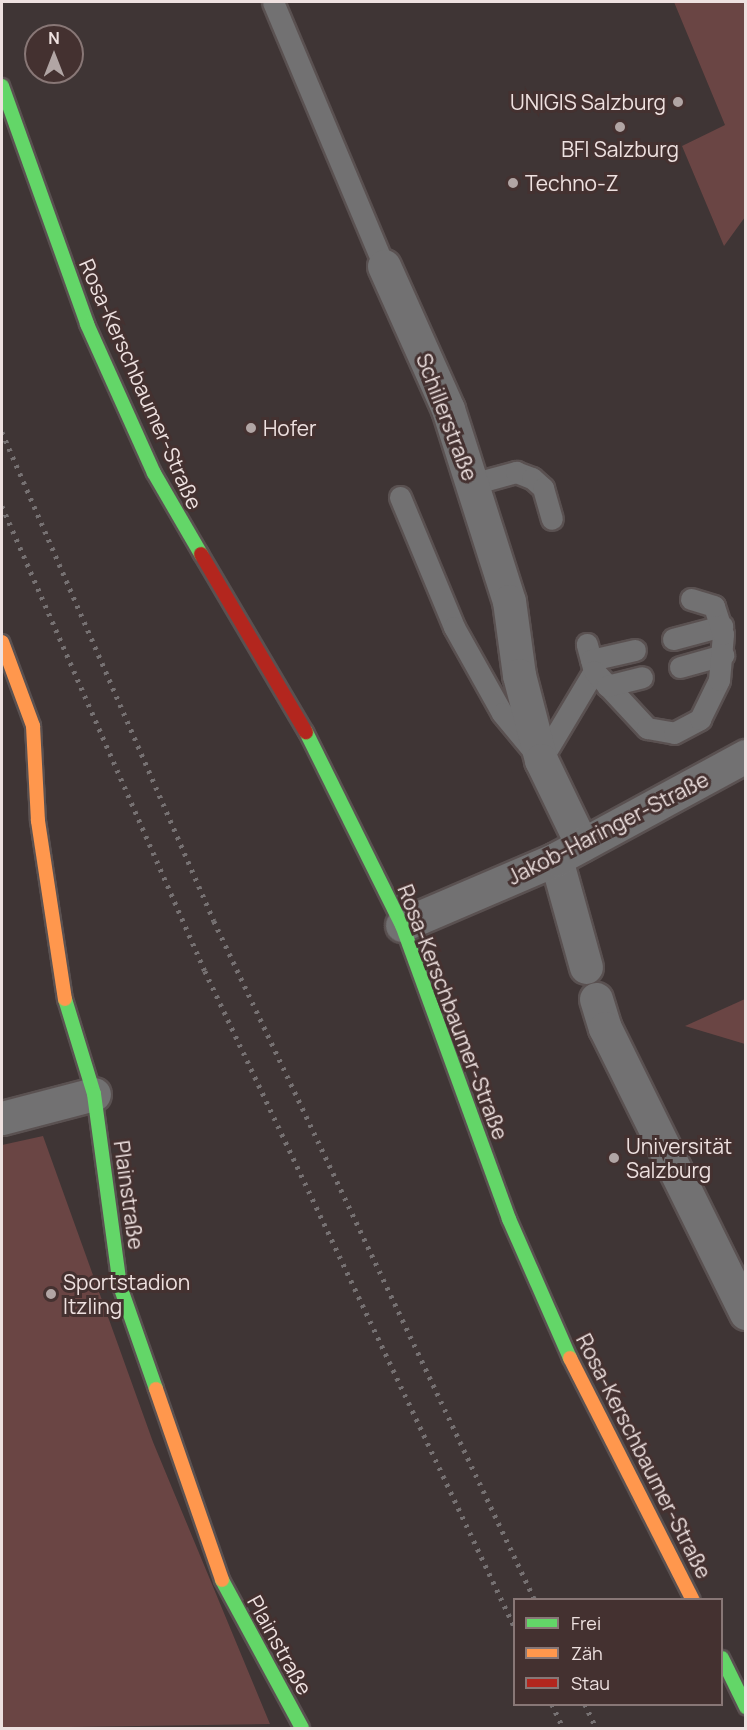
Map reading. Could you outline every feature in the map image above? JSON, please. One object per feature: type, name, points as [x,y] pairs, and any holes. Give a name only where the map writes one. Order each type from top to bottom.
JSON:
[{"type":"main road","name":"Rosa-Kerschbaumer-Straße","points":[[2,86],[87,324],[154,473],[324,762],[402,925],[509,1219],[583,1387],[692,1598]]},
{"type":"main road","name":"Plainstraße","points":[[2,642],[33,726],[38,821],[67,1016],[94,1094],[120,1286],[222,1581],[302,1728]]},
{"type":"main road","points":[[723,1660],[746,1707]]},
{"type":"street","name":"Schillerstraße","points":[[384,266],[448,409],[509,601],[541,760],[569,852],[586,967]]},
{"type":"street","name":"Jakob-Haringer-Straße","points":[[402,925],[569,852],[746,756]]},
{"type":"street","points":[[596,999],[605,1028],[746,1313]]},
{"type":"street","points":[[2,1118],[94,1094]]},
{"type":"lane","name":"Schillerstraße","points":[[273,2],[384,266]]},
{"type":"lane","points":[[472,484],[516,472],[532,478],[543,488],[552,519]]},
{"type":"lane","points":[[400,496],[454,627],[502,713],[541,760],[595,665],[635,650]]},
{"type":"lane","points":[[595,665],[647,728],[674,733],[700,719],[719,680],[723,655],[722,626],[714,606],[691,599]]},
{"type":"lane","points":[[673,639],[722,626]]},
{"type":"lane","points":[[680,667],[723,655]]},
{"type":"lane","points":[[595,665],[642,677]]},
{"type":"shaded area","points":[[674,2],[745,2],[745,217],[724,246],[682,146],[725,125]]},
{"type":"shaded area","points":[[745,999],[745,1044],[685,1026]]},
{"type":"shaded area","name":"Sportstadion Itzling","points":[[43,1136],[153,1442],[270,1724],[2,1728],[2,1145]]},
{"type":"railway","points":[[2,432],[214,921],[534,1598]]},
{"type":"railway","points":[[2,506],[205,971],[513,1624]]},
{"type":"railway","points":[[553,1706],[563,1728]]},
{"type":"railway","points":[[586,1706],[596,1728]]},
{"type":"traffic: fast","points":[[2,86],[87,324],[154,473],[201,554]]},
{"type":"traffic: fast","points":[[306,732],[402,925],[509,1219],[570,1358]]},
{"type":"traffic: fast","points":[[65,999],[94,1094],[120,1286],[156,1389]]},
{"type":"traffic: fast","points":[[222,1580],[302,1728]]},
{"type":"traffic: fast","points":[[723,1660],[746,1707]]},
{"type":"traffic: slow","points":[[2,642],[33,726],[38,821],[65,999]]},
{"type":"traffic: slow","points":[[570,1358],[692,1598]]},
{"type":"traffic: slow","points":[[156,1389],[222,1580]]},
{"type":"traffic: jam","points":[[201,554],[306,732]]},
{"type":"place","name":"UNIGIS Salzburg","points":[[678,102]]},
{"type":"place","name":"BFI Salzburg","points":[[620,127]]},
{"type":"place","name":"Techno-Z","points":[[513,183]]},
{"type":"place","name":"Hofer","points":[[251,428]]},
{"type":"place","name":"Universität Salzburg","points":[[614,1158]]},
{"type":"place","name":"Sportstadion Itzling","points":[[51,1294]]}]
